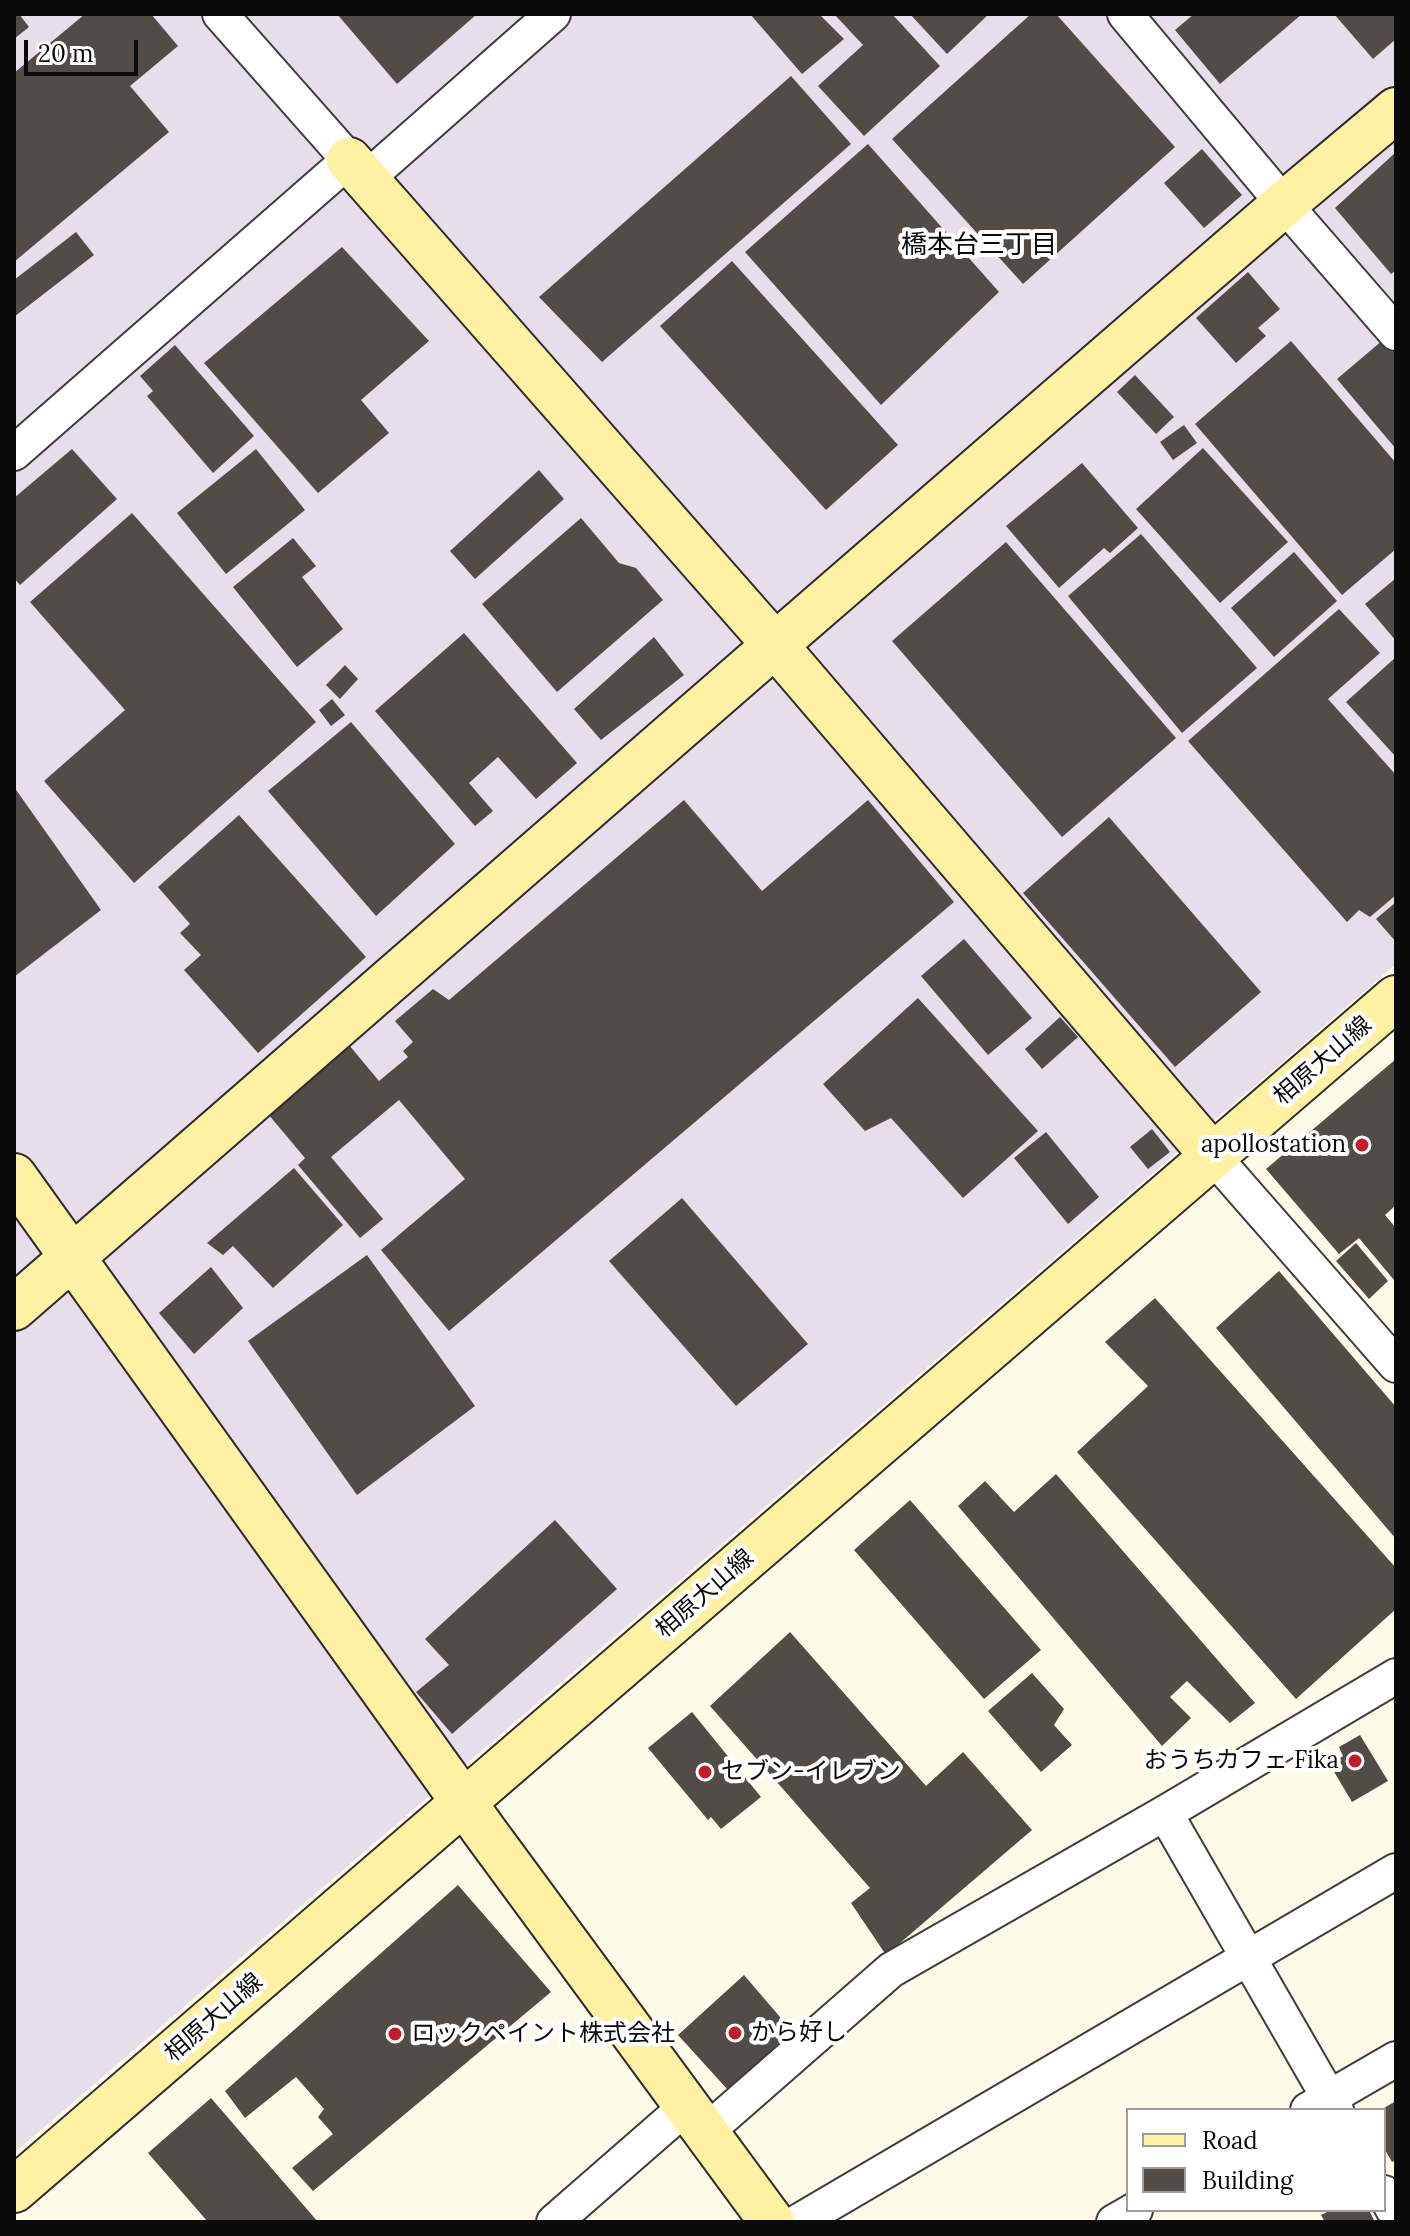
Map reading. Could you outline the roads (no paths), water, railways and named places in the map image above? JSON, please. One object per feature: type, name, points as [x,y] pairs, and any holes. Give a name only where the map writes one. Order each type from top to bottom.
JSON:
[{"type":"street","points":[[220,14],[775,645],[1396,1365]]},
{"type":"street","points":[[14,453],[357,170],[553,14]]},
{"type":"street","points":[[1125,14],[1396,333]]},
{"type":"street","points":[[14,1308],[775,645],[1396,110]]},
{"type":"street","name":"相原大山線","points":[[14,2190],[1396,998]]},
{"type":"street","points":[[14,1176],[464,1802],[772,2222]]},
{"type":"street","points":[[554,2222],[891,1970],[1396,1676]]},
{"type":"street","points":[[1165,1813],[1249,1958],[1324,2106],[1396,2059]]},
{"type":"street","points":[[798,2222],[1396,1871]]},
{"type":"street","points":[[1386,2196],[1396,2214]]},
{"type":"street","points":[[1114,2222],[1132,2212]]},
{"type":"place","name":"apollostation","points":[[1362,1145]]},
{"type":"place","name":"おうちカフェ Fika","points":[[1355,1761]]},
{"type":"place","name":"セブン-イレブン","points":[[705,1772]]},
{"type":"place","name":"から好し","points":[[735,2033]]},
{"type":"place","name":"ロックペイント株式会社","points":[[395,2034]]},
{"type":"district","name":"橋本台三丁目","points":[[979,246]]}]
